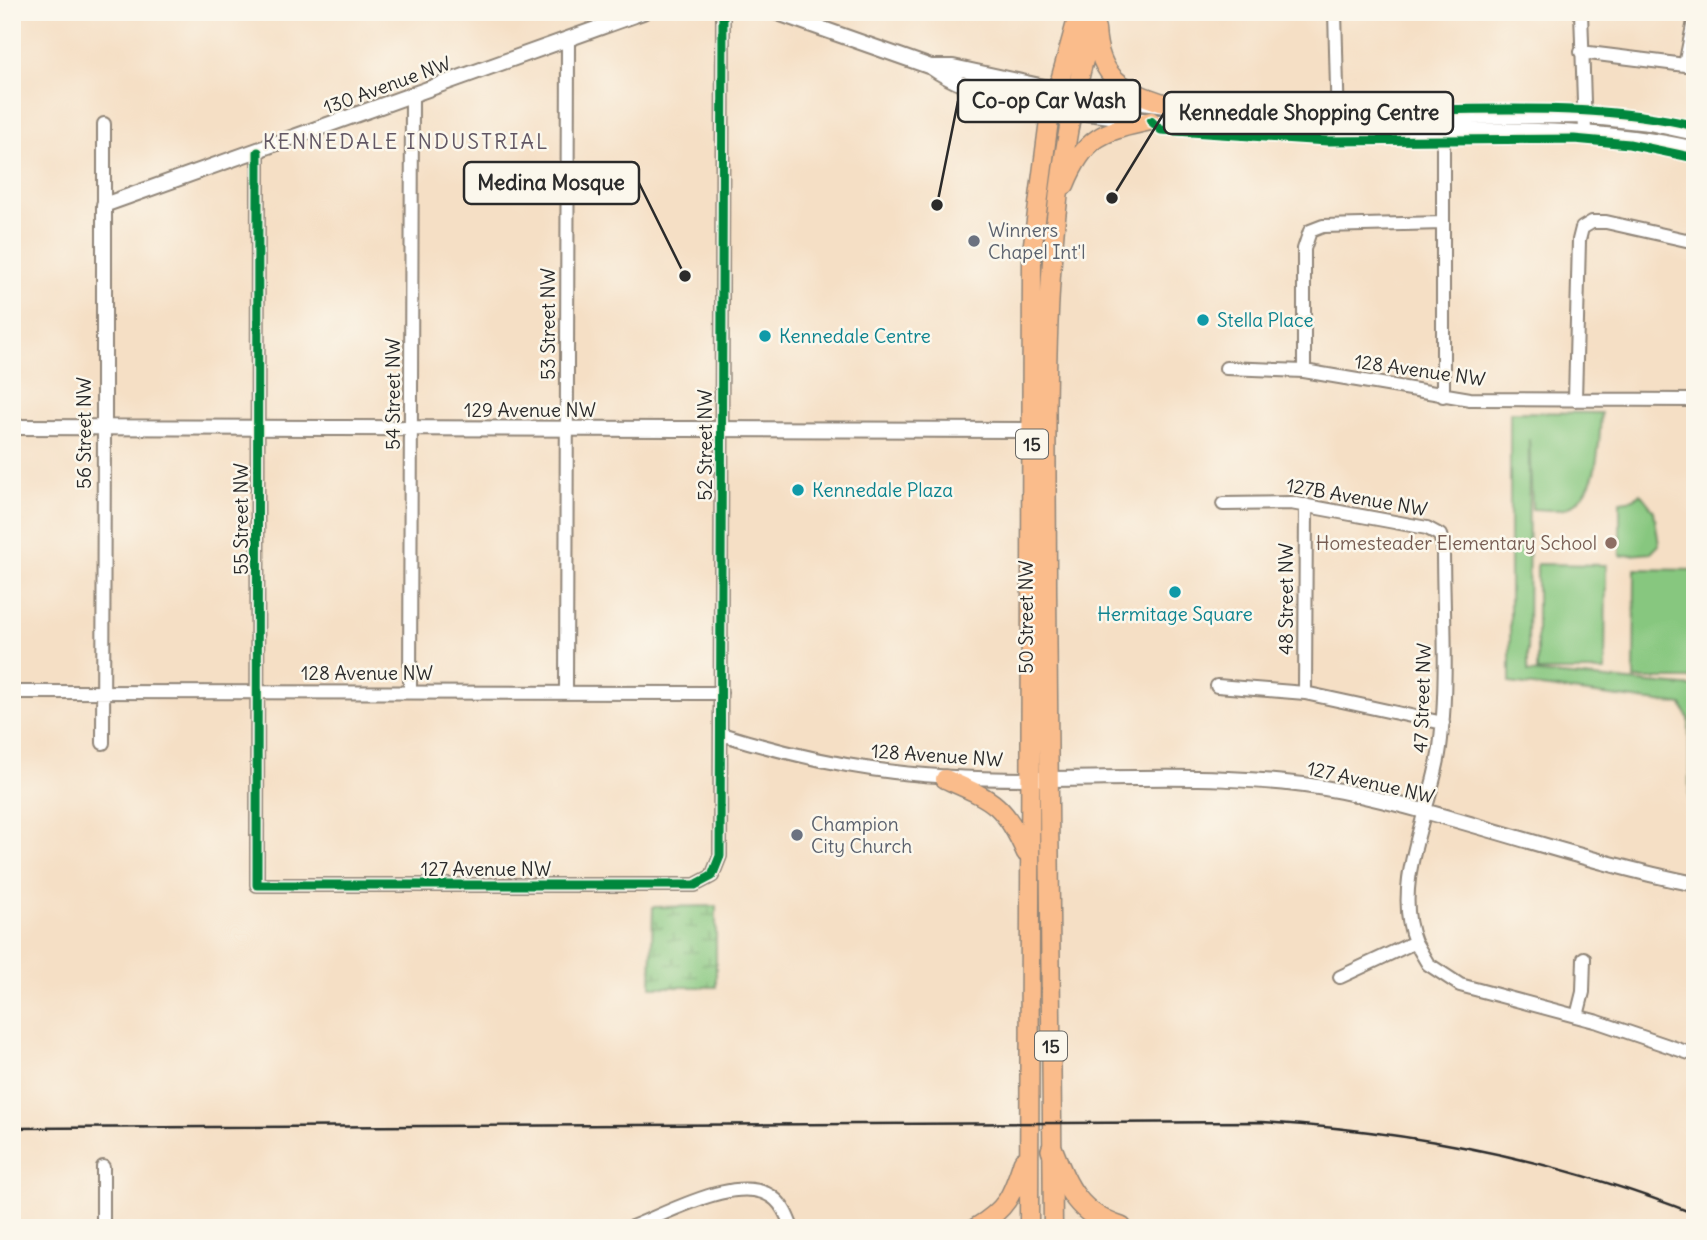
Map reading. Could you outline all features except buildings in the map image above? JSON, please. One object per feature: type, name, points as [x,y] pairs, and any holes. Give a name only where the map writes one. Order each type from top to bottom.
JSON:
[{"type":"highway","points":[[1052,1150],[1069,1192],[1102,1222],[1121,1228]]},
{"type":"main road","name":"50 Street NW","points":[[1053,1228],[1048,779],[1032,251],[1041,165],[1054,98],[1079,12]]},
{"type":"main road","name":"50 Street NW","points":[[1029,1228],[1029,779],[1039,430],[1055,211],[1070,112],[1097,16]]},
{"type":"main road","points":[[1097,16],[1099,55],[1112,78],[1131,92],[1178,108]]},
{"type":"main road","points":[[1055,211],[1078,157],[1098,136],[1120,127],[1151,121]]},
{"type":"main road","points":[[944,779],[987,797],[1002,809],[1014,826],[1029,860]]},
{"type":"main road","points":[[975,1228],[994,1217],[1012,1198],[1029,1145]]},
{"type":"street","name":"130 Avenue NW","points":[[104,205],[643,12]]},
{"type":"street","name":"52 Street NW","points":[[712,876],[720,856],[723,12]]},
{"type":"street","points":[[775,12],[931,67],[948,80],[996,94],[1054,98],[1075,94],[1338,126]]},
{"type":"street","points":[[1335,12],[1338,126]]},
{"type":"street","points":[[1581,12],[1584,132]]},
{"type":"street","points":[[1581,52],[1685,65],[1695,16]]},
{"type":"street","name":"53 Street NW","points":[[566,692],[568,40]]},
{"type":"street","points":[[931,67],[953,67],[1054,98],[1070,112],[1151,121],[1274,132],[1338,126],[1443,126],[1584,132],[1645,139],[1695,149]]},
{"type":"street","name":"54 Street NW","points":[[410,692],[413,429],[412,96]]},
{"type":"street","points":[[1443,126],[1583,116],[1649,123],[1695,133]]},
{"type":"street","name":"56 Street NW","points":[[103,743],[104,124]]},
{"type":"street","points":[[1443,126],[1443,396]]},
{"type":"street","name":"55 Street NW","points":[[257,885],[258,152]]},
{"type":"street","points":[[1575,400],[1578,240],[1586,225],[1606,222],[1695,242]]},
{"type":"street","points":[[1304,371],[1304,249],[1310,231],[1323,226],[1443,223]]},
{"type":"street","name":"128 Avenue NW","points":[[1226,368],[1304,371],[1470,400],[1695,400]]},
{"type":"street","name":"129 Avenue NW","points":[[12,427],[1039,430]]},
{"type":"street","name":"127B Avenue NW","points":[[1223,504],[1277,502],[1306,505],[1427,528],[1440,534]]},
{"type":"street","name":"48 Street NW","points":[[1305,693],[1306,505]]},
{"type":"street","name":"47 Street NW","points":[[1415,942],[1406,918],[1406,888],[1438,767],[1443,723],[1443,547],[1440,534]]},
{"type":"street","points":[[1217,686],[1305,693],[1443,723]]},
{"type":"street","name":"128 Avenue NW","points":[[12,692],[721,693]]},
{"type":"street","name":"128 Avenue NW","points":[[721,734],[819,762],[890,774],[944,779],[1029,779]]},
{"type":"street","name":"127 Avenue NW","points":[[1029,779],[1278,782],[1341,791],[1613,865],[1695,884]]},
{"type":"street","name":"127 Avenue NW","points":[[257,885],[668,887],[695,885],[712,876]]},
{"type":"street","points":[[1340,977],[1415,942],[1428,964],[1460,985],[1577,1016],[1695,1055]]},
{"type":"street","points":[[1577,1016],[1582,998],[1584,958]]},
{"type":"street","points":[[103,1167],[103,1228]]},
{"type":"street","points":[[629,1228],[719,1193],[739,1188],[771,1196],[781,1206],[792,1228]]},
{"type":"green space","points":[[1510,412],[1601,413],[1596,467],[1586,492],[1566,508],[1532,509],[1529,439],[1528,672],[1695,687],[1695,862],[1689,861],[1689,720],[1682,705],[1510,683]]},
{"type":"green space","points":[[1640,493],[1654,511],[1659,545],[1651,553],[1620,556],[1620,501],[1634,499]]},
{"type":"green space","points":[[1537,564],[1606,565],[1605,671],[1537,671]]},
{"type":"green space","points":[[1635,569],[1695,570],[1695,679],[1634,679]]},
{"type":"green space","points":[[716,906],[716,987],[651,987],[653,907]]},
{"type":"railway","points":[[12,1128],[1262,1122],[1373,1132],[1482,1151],[1590,1178],[1695,1214]]},
{"type":"cycle path","points":[[258,152],[257,885],[695,885],[712,876],[720,856],[723,12]]},
{"type":"cycle path","points":[[1178,108],[1189,102],[1349,110],[1549,109],[1622,114],[1695,126]]},
{"type":"cycle path","points":[[1151,121],[1161,130],[1327,141],[1574,139],[1629,144],[1695,158]]},
{"type":"place","name":"Kennedale Shopping Centre","points":[[1112,198]]},
{"type":"place","name":"Co-op Car Wash","points":[[937,205]]},
{"type":"place","name":"Winners Chapel Int'l","points":[[974,241]]},
{"type":"place","name":"Medina Mosque","points":[[685,276]]},
{"type":"place","name":"Stella Place","points":[[1203,320]]},
{"type":"place","name":"Kennedale Centre","points":[[765,336]]},
{"type":"place","name":"Kennedale Plaza","points":[[798,490]]},
{"type":"place","name":"Homesteader Elementary School","points":[[1611,543]]},
{"type":"place","name":"Hermitage Square","points":[[1175,592]]},
{"type":"place","name":"Champion City Church","points":[[797,835]]},
{"type":"district","name":"KENNEDALE INDUSTRIAL","points":[[406,141]]}]
